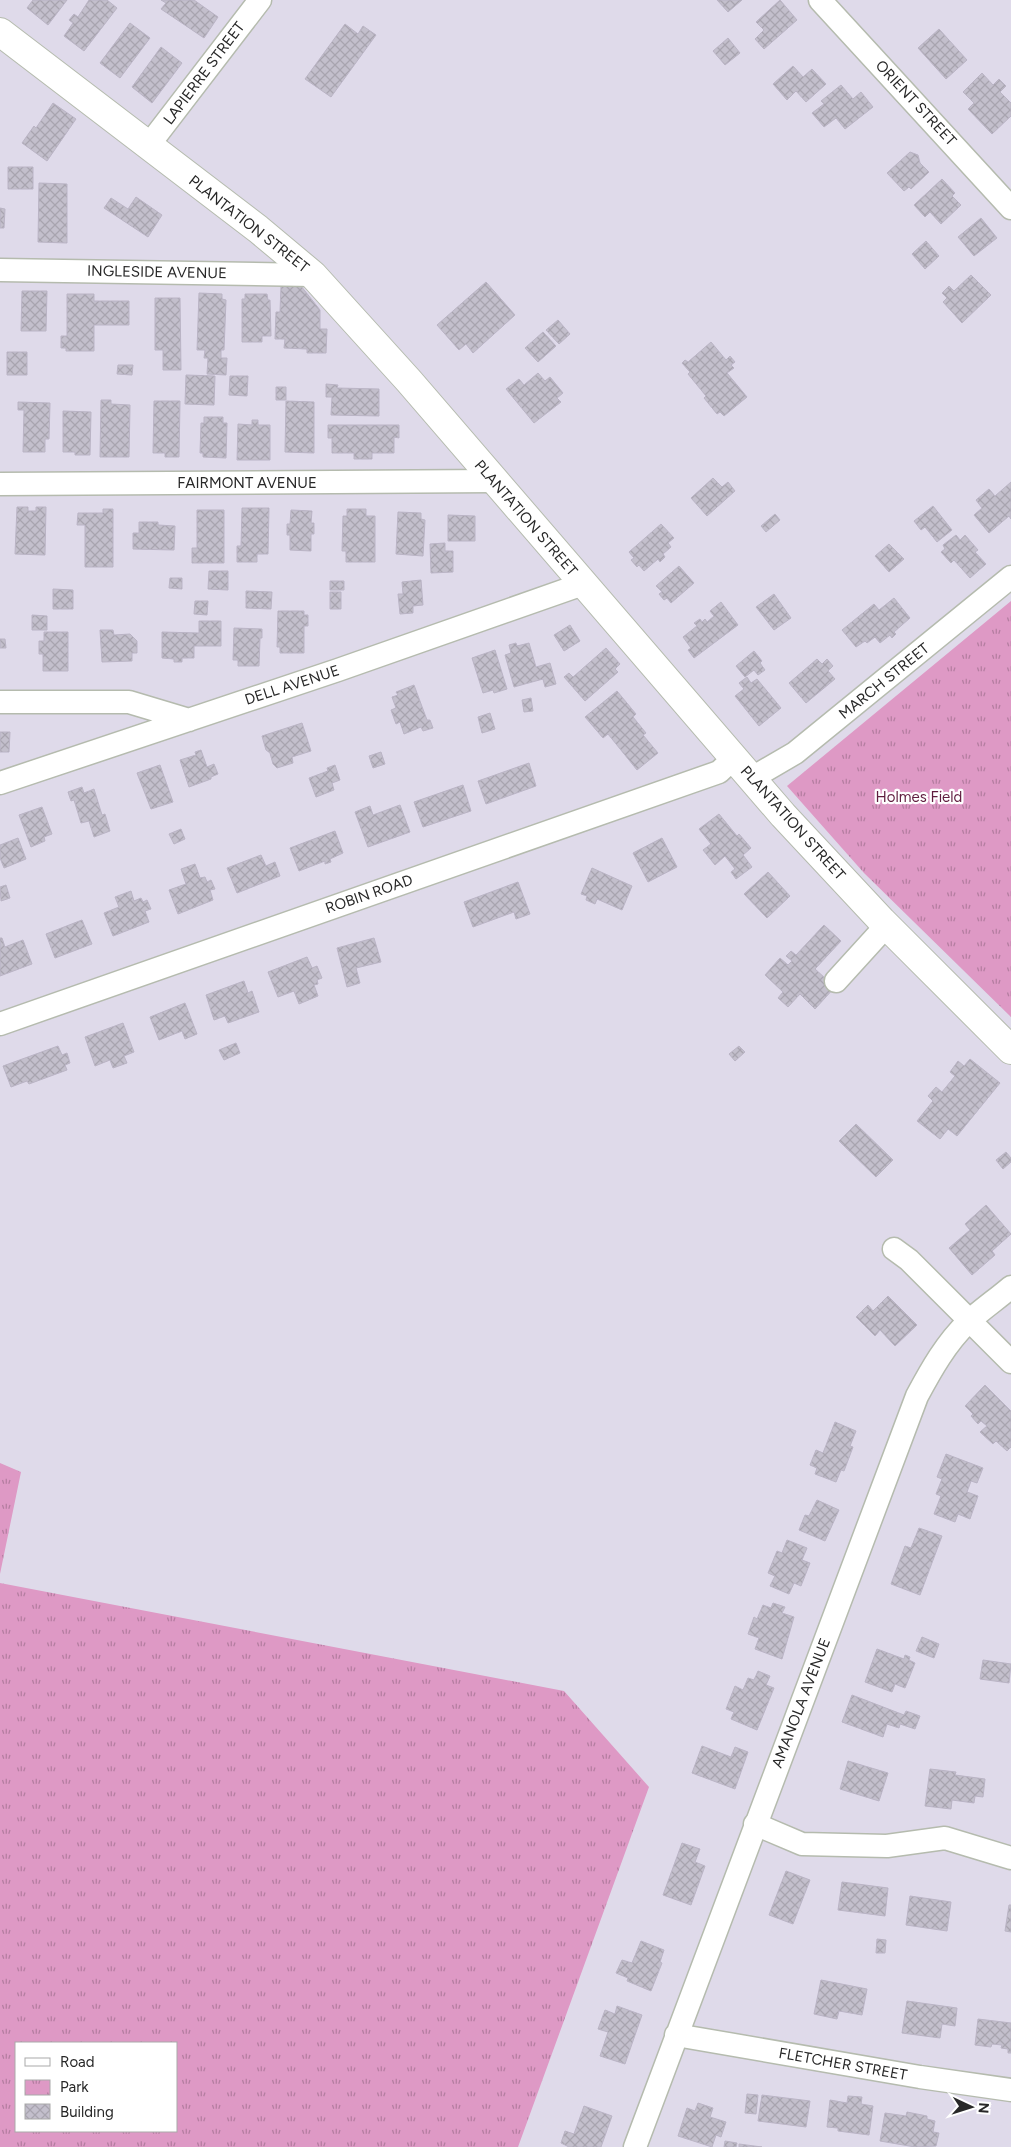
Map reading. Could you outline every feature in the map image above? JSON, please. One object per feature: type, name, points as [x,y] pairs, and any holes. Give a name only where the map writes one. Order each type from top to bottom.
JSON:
[{"type":"street","name":"LAPIERRE STREET","points":[[148,146],[260,0]]},
{"type":"street","name":"ORIENT STREET","points":[[820,0],[1011,208]]},
{"type":"street","name":"PLANTATION STREET","points":[[0,32],[258,229],[313,275],[409,380],[783,815],[886,926],[1011,1050]]},
{"type":"street","name":"INGLESIDE AVENUE","points":[[0,270],[313,275]]},
{"type":"street","name":"FAIRMONT AVENUE","points":[[0,484],[495,481]]},
{"type":"street","name":"MARCH STREET","points":[[752,778],[795,753],[1011,576]]},
{"type":"street","name":"DELL AVENUE","points":[[0,783],[583,584]]},
{"type":"street","points":[[0,702],[129,702],[189,720]]},
{"type":"street","name":"ROBIN ROAD","points":[[0,1024],[719,772],[734,758]]},
{"type":"street","points":[[836,981],[886,926]]},
{"type":"street","points":[[894,1249],[910,1260],[1011,1362]]},
{"type":"street","name":"AMANOLA AVENUE","points":[[635,2147],[913,1404],[938,1359],[970,1321],[1011,1287]]},
{"type":"street","points":[[755,1824],[802,1844],[887,1846],[945,1838],[1010,1855]]},
{"type":"street","name":"FLETCHER STREET","points":[[676,2035],[920,2077],[1011,2090]]},
{"type":"green space","name":"Holmes Field","points":[[1011,601],[1011,1017],[864,873],[787,786]]},
{"type":"green space","points":[[0,1463],[21,1472],[0,1574]]},
{"type":"green space","points":[[0,1583],[564,1691],[649,1787],[518,2147],[0,2147]]},
{"type":"building","points":[[33,0],[67,0],[48,25],[27,8]]},
{"type":"building","points":[[89,0],[107,0],[117,8],[84,51],[64,36],[73,23],[69,20],[74,14],[78,17]]},
{"type":"building","points":[[161,0],[194,0],[218,17],[204,38],[161,9],[166,3]]},
{"type":"building","points":[[717,0],[742,0],[728,12]]},
{"type":"building","points":[[780,0],[797,20],[764,49],[755,39],[764,30],[756,22]]},
{"type":"building","points":[[130,23],[150,38],[120,78],[100,63]]},
{"type":"building","points":[[345,24],[358,34],[363,26],[376,35],[331,97],[305,79]]},
{"type":"building","points":[[939,29],[967,60],[946,79],[918,48]]},
{"type":"building","points":[[728,38],[740,53],[725,65],[713,51]]},
{"type":"building","points":[[161,47],[182,63],[152,103],[132,87]]},
{"type":"building","points":[[793,66],[803,77],[812,69],[826,84],[806,102],[796,91],[787,100],[773,84]]},
{"type":"building","points":[[982,73],[993,85],[999,79],[1006,86],[1000,92],[1011,103],[1011,116],[992,134],[968,109],[974,103],[963,92]]},
{"type":"building","points":[[841,85],[853,99],[861,92],[873,107],[845,129],[836,118],[824,127],[812,113],[824,104],[821,101]]},
{"type":"building","points":[[53,103],[76,119],[47,161],[22,143],[34,126],[36,128]]},
{"type":"building","points":[[910,152],[918,155],[920,163],[929,172],[911,189],[909,187],[904,191],[887,173]]},
{"type":"building","points":[[8,167],[33,167],[33,189],[8,189]]},
{"type":"building","points":[[942,179],[955,193],[952,196],[961,205],[941,224],[930,212],[925,217],[914,205]]},
{"type":"building","points":[[39,183],[67,184],[67,243],[38,242]]},
{"type":"building","points":[[136,197],[162,215],[148,237],[104,208],[111,198],[128,209]]},
{"type":"building","points":[[0,208],[5,209],[4,228],[0,228]]},
{"type":"building","points":[[981,218],[997,238],[974,256],[958,237]]},
{"type":"building","points":[[926,241],[939,256],[925,269],[912,254]]},
{"type":"building","points":[[971,275],[991,295],[962,323],[943,302],[947,298],[942,293],[949,286],[954,291]]},
{"type":"building","points":[[486,282],[515,315],[473,353],[466,344],[459,350],[437,325]]},
{"type":"building","points":[[281,286],[301,286],[320,310],[320,329],[327,329],[326,353],[307,353],[307,349],[284,348],[285,339],[275,339],[276,312],[280,312]]},
{"type":"building","points":[[22,291],[47,291],[46,331],[21,331]]},
{"type":"building","points":[[199,293],[222,294],[222,299],[226,300],[224,350],[221,350],[221,358],[227,358],[226,375],[207,374],[208,358],[204,358],[205,350],[197,350]]},
{"type":"building","points":[[67,294],[94,294],[94,301],[129,301],[129,325],[94,325],[94,351],[66,351],[66,348],[61,348],[61,336],[67,336]]},
{"type":"building","points":[[245,294],[267,294],[268,300],[270,300],[271,336],[262,336],[262,342],[242,342],[242,299],[245,299]]},
{"type":"building","points":[[155,298],[180,298],[181,370],[163,370],[163,350],[155,350]]},
{"type":"building","points":[[558,320],[570,334],[559,344],[546,330]]},
{"type":"building","points":[[543,332],[556,346],[538,362],[525,348]]},
{"type":"building","points":[[711,342],[726,360],[730,356],[735,362],[731,365],[734,368],[727,373],[747,397],[724,416],[720,412],[717,414],[704,398],[706,396],[688,374],[690,372],[682,363],[685,360],[688,362]]},
{"type":"building","points":[[7,352],[27,352],[27,375],[7,375]]},
{"type":"building","points":[[118,365],[133,365],[132,375],[117,374]]},
{"type":"building","points":[[538,373],[545,381],[550,377],[563,393],[557,398],[561,402],[534,423],[506,389],[519,379],[524,385]]},
{"type":"building","points":[[186,375],[215,376],[214,405],[185,404]]},
{"type":"building","points":[[230,376],[248,376],[247,396],[229,395]]},
{"type":"building","points":[[326,384],[338,385],[337,388],[379,389],[379,416],[331,415],[332,397],[326,397]]},
{"type":"building","points":[[276,387],[286,387],[286,400],[276,400]]},
{"type":"building","points":[[101,400],[111,400],[111,404],[130,405],[129,457],[100,457]]},
{"type":"building","points":[[154,401],[180,401],[179,457],[165,457],[165,453],[153,453]]},
{"type":"building","points":[[286,401],[314,402],[314,453],[285,452]]},
{"type":"building","points":[[18,402],[50,403],[49,439],[45,439],[45,452],[23,452],[24,410],[18,410]]},
{"type":"building","points":[[63,411],[91,412],[90,455],[75,455],[75,452],[63,452]]},
{"type":"building","points":[[204,417],[223,417],[223,423],[227,423],[226,458],[203,457],[203,453],[200,453],[201,423],[204,423]]},
{"type":"building","points":[[252,420],[258,420],[258,425],[270,425],[270,460],[237,460],[238,424],[252,425]]},
{"type":"building","points":[[328,425],[399,425],[399,438],[394,437],[394,453],[372,453],[372,459],[354,459],[354,453],[332,453],[332,438],[328,438]]},
{"type":"building","points":[[713,478],[722,487],[728,482],[735,491],[707,516],[691,498]]},
{"type":"building","points":[[1011,482],[1011,519],[1009,516],[989,533],[974,515],[982,508],[976,500],[989,489],[995,496]]},
{"type":"building","points":[[933,506],[952,530],[937,542],[925,527],[921,530],[914,521]]},
{"type":"building","points":[[17,507],[28,507],[28,511],[36,511],[36,507],[46,507],[45,555],[15,554]]},
{"type":"building","points":[[242,508],[269,508],[268,554],[257,554],[257,562],[237,562],[237,546],[241,546]]},
{"type":"building","points":[[103,509],[113,509],[113,567],[85,567],[85,525],[77,525],[78,513],[103,513]]},
{"type":"building","points":[[347,509],[366,509],[366,516],[375,516],[375,562],[346,562],[346,551],[342,551],[343,516],[347,516]]},
{"type":"building","points":[[197,510],[224,510],[224,563],[192,563],[192,548],[197,548]]},
{"type":"building","points":[[291,510],[312,511],[311,523],[314,523],[314,534],[311,534],[311,551],[290,550],[290,535],[287,535],[287,524],[290,524]]},
{"type":"building","points":[[398,512],[421,513],[421,519],[425,520],[423,556],[396,554]]},
{"type":"building","points":[[775,514],[780,520],[766,532],[761,526]]},
{"type":"building","points":[[448,515],[475,516],[475,541],[448,541]]},
{"type":"building","points":[[139,522],[158,522],[158,525],[175,526],[174,550],[133,549],[133,533],[139,533]]},
{"type":"building","points":[[661,524],[674,538],[668,543],[671,547],[663,554],[665,557],[660,562],[658,559],[644,571],[631,560],[634,558],[629,552]]},
{"type":"building","points":[[956,535],[960,540],[965,535],[978,550],[975,552],[986,564],[970,578],[954,560],[951,563],[941,552],[945,549],[943,545]]},
{"type":"building","points":[[445,543],[445,551],[453,551],[453,572],[431,573],[430,544]]},
{"type":"building","points":[[889,544],[904,559],[889,572],[875,556]]},
{"type":"building","points":[[679,566],[694,583],[671,603],[667,598],[664,600],[659,594],[662,592],[656,586]]},
{"type":"building","points":[[209,571],[228,571],[228,590],[208,589]]},
{"type":"building","points":[[170,578],[182,578],[182,589],[169,588]]},
{"type":"building","points":[[421,580],[423,605],[413,606],[413,613],[400,614],[398,594],[403,594],[402,582]]},
{"type":"building","points":[[330,581],[344,581],[344,590],[330,590]]},
{"type":"building","points":[[53,589],[73,590],[73,609],[53,609]]},
{"type":"building","points":[[246,591],[272,592],[271,609],[246,608]]},
{"type":"building","points":[[330,592],[341,592],[341,609],[330,609]]},
{"type":"building","points":[[774,594],[791,618],[774,630],[756,607]]},
{"type":"building","points":[[894,598],[910,618],[894,632],[896,634],[892,638],[890,635],[880,643],[875,637],[867,643],[865,641],[856,647],[842,630],[874,604],[879,610]]},
{"type":"building","points":[[195,601],[208,601],[207,615],[194,614]]},
{"type":"building","points":[[721,602],[738,625],[694,658],[688,650],[691,648],[683,637],[697,626],[694,623],[700,619],[702,622],[705,619],[707,622],[714,616],[710,611]]},
{"type":"building","points":[[278,611],[304,611],[304,615],[308,615],[308,626],[304,626],[304,653],[280,653],[280,647],[277,647]]},
{"type":"building","points":[[32,615],[47,616],[47,630],[32,630]]},
{"type":"building","points":[[199,621],[221,621],[221,646],[194,646],[194,658],[182,658],[182,662],[174,662],[174,659],[162,658],[162,632],[199,633]]},
{"type":"building","points":[[570,625],[580,641],[564,651],[554,635]]},
{"type":"building","points":[[234,628],[262,629],[259,666],[238,666],[238,660],[233,660]]},
{"type":"building","points":[[100,630],[113,630],[114,635],[130,634],[137,641],[137,653],[132,653],[132,661],[102,662]]},
{"type":"building","points":[[44,632],[68,632],[68,671],[43,671],[43,654],[39,654],[39,641],[44,641]]},
{"type":"building","points":[[0,639],[5,639],[6,648],[0,648]]},
{"type":"building","points":[[516,643],[517,646],[529,643],[536,667],[550,663],[556,684],[545,687],[543,679],[514,687],[505,655],[511,653],[509,645]]},
{"type":"building","points":[[606,648],[620,664],[615,669],[618,672],[585,701],[564,677],[569,673],[573,677]]},
{"type":"building","points":[[495,650],[507,689],[494,693],[493,690],[483,693],[472,658]]},
{"type":"building","points":[[754,651],[762,661],[760,663],[765,670],[758,675],[754,670],[745,677],[736,666]]},
{"type":"building","points":[[817,659],[822,664],[827,659],[833,666],[828,671],[835,679],[806,703],[789,683]]},
{"type":"building","points":[[747,677],[751,683],[757,679],[781,708],[759,726],[735,696],[744,689],[739,683]]},
{"type":"building","points":[[414,685],[427,720],[430,720],[433,728],[423,731],[421,727],[404,734],[400,722],[396,724],[391,710],[396,708],[392,697],[398,695],[396,692]]},
{"type":"building","points":[[617,691],[636,714],[633,717],[646,733],[643,735],[658,753],[637,770],[608,734],[603,738],[585,717]]},
{"type":"building","points":[[531,698],[533,711],[524,712],[522,700]]},
{"type":"building","points":[[490,713],[495,729],[482,733],[478,717]]},
{"type":"building","points":[[302,723],[311,751],[292,757],[293,763],[277,768],[273,764],[270,753],[266,750],[262,736]]},
{"type":"building","points":[[0,732],[10,732],[9,752],[0,752]]},
{"type":"building","points":[[201,750],[207,767],[214,764],[218,774],[211,777],[211,779],[189,787],[180,760],[196,755],[195,752]]},
{"type":"building","points":[[381,752],[385,764],[373,768],[369,756]]},
{"type":"building","points":[[529,763],[536,786],[486,804],[478,781]]},
{"type":"building","points":[[160,765],[173,802],[151,809],[137,773]]},
{"type":"building","points":[[335,765],[340,780],[332,783],[334,790],[316,797],[309,778],[328,771],[327,768]]},
{"type":"building","points":[[463,785],[471,811],[423,827],[414,802]]},
{"type":"building","points":[[82,787],[84,793],[94,789],[102,815],[105,814],[110,831],[94,837],[89,821],[81,823],[74,800],[71,801],[68,792]]},
{"type":"building","points":[[400,805],[410,832],[368,847],[355,812],[370,806],[373,815]]},
{"type":"building","points":[[42,807],[52,834],[44,837],[45,841],[31,847],[19,815]]},
{"type":"building","points":[[719,814],[737,836],[739,834],[751,848],[743,855],[752,867],[736,879],[731,872],[735,869],[725,856],[715,865],[703,850],[711,844],[699,829]]},
{"type":"building","points":[[181,829],[185,839],[174,844],[169,834]]},
{"type":"building","points":[[335,831],[343,853],[330,859],[331,862],[325,864],[325,861],[299,871],[290,848]]},
{"type":"building","points":[[18,838],[26,859],[4,868],[0,858],[0,845]]},
{"type":"building","points":[[662,838],[677,867],[648,882],[633,853]]},
{"type":"building","points":[[261,855],[266,866],[275,862],[280,876],[237,893],[227,868]]},
{"type":"building","points":[[195,864],[200,878],[205,877],[207,882],[211,880],[215,889],[210,890],[213,900],[178,914],[169,890],[186,884],[181,869]]},
{"type":"building","points":[[592,868],[632,886],[622,910],[597,899],[595,904],[586,900],[587,896],[581,894]]},
{"type":"building","points":[[768,872],[790,896],[767,918],[744,894]]},
{"type":"building","points":[[518,882],[530,914],[516,919],[514,912],[473,927],[464,902]]},
{"type":"building","points":[[6,885],[10,898],[1,901],[0,887]]},
{"type":"building","points":[[131,891],[134,901],[141,898],[143,902],[147,900],[151,909],[145,911],[149,922],[113,936],[104,913],[119,907],[115,897]]},
{"type":"building","points":[[82,920],[92,944],[55,958],[46,934]]},
{"type":"building","points":[[824,925],[841,941],[815,969],[835,987],[815,1009],[800,994],[788,1007],[778,998],[783,992],[765,975],[780,958],[788,965],[792,961],[786,956],[791,951],[796,955]]},
{"type":"building","points":[[0,938],[2,938],[5,947],[23,940],[32,964],[0,976]]},
{"type":"building","points":[[374,938],[381,962],[356,968],[360,983],[347,987],[337,948]]},
{"type":"building","points":[[307,957],[312,968],[317,966],[322,978],[317,980],[318,984],[314,985],[318,996],[299,1004],[294,991],[278,997],[268,972]]},
{"type":"building","points":[[244,981],[248,993],[252,991],[259,1012],[228,1023],[225,1016],[214,1020],[206,995]]},
{"type":"building","points":[[185,1003],[197,1034],[185,1039],[182,1031],[159,1040],[150,1017]]},
{"type":"building","points":[[123,1023],[134,1052],[124,1056],[127,1063],[113,1068],[110,1060],[95,1066],[85,1037]]},
{"type":"building","points":[[236,1043],[240,1053],[224,1060],[219,1050]]},
{"type":"building","points":[[58,1046],[62,1055],[67,1053],[70,1063],[65,1065],[67,1070],[29,1084],[27,1081],[11,1087],[3,1066]]},
{"type":"building","points":[[739,1046],[745,1052],[735,1061],[729,1054]]},
{"type":"building","points":[[970,1059],[1000,1083],[957,1136],[948,1129],[940,1139],[917,1121],[933,1101],[928,1096],[936,1087],[942,1092],[955,1076],[950,1072],[958,1061],[964,1066]]},
{"type":"building","points":[[856,1124],[893,1160],[876,1177],[839,1141]]},
{"type":"building","points":[[1006,1152],[1011,1158],[1011,1162],[1003,1169],[996,1160]]},
{"type":"building","points":[[986,1205],[1011,1234],[992,1251],[995,1255],[972,1275],[949,1248],[970,1230],[965,1224]]},
{"type":"building","points":[[888,1296],[917,1325],[895,1346],[880,1330],[875,1336],[856,1317],[868,1305],[873,1311]]},
{"type":"building","points":[[985,1385],[1011,1411],[1011,1447],[1007,1451],[996,1441],[993,1444],[980,1432],[987,1426],[981,1421],[978,1424],[971,1416],[973,1414],[965,1406]]},
{"type":"building","points":[[835,1422],[856,1431],[850,1446],[853,1447],[844,1471],[841,1470],[836,1482],[815,1474],[817,1468],[810,1465],[816,1450],[823,1453]]},
{"type":"building","points":[[946,1454],[983,1468],[977,1483],[971,1481],[967,1492],[978,1496],[970,1519],[958,1514],[955,1522],[934,1514],[941,1496],[936,1494],[942,1479],[937,1477]]},
{"type":"building","points":[[817,1500],[839,1510],[825,1541],[799,1530],[805,1515],[809,1516]]},
{"type":"building","points":[[919,1528],[942,1536],[920,1595],[891,1584],[905,1546],[911,1548]]},
{"type":"building","points":[[787,1540],[807,1548],[802,1560],[810,1563],[801,1586],[794,1583],[789,1594],[770,1586],[775,1576],[768,1573],[777,1551],[782,1553]]},
{"type":"building","points":[[773,1603],[785,1607],[782,1613],[794,1617],[782,1659],[755,1649],[759,1638],[748,1634],[754,1617],[757,1619],[763,1605],[771,1608]]},
{"type":"building","points":[[922,1637],[939,1644],[934,1658],[916,1651]]},
{"type":"building","points":[[877,1649],[904,1659],[905,1655],[910,1657],[909,1660],[915,1663],[905,1688],[895,1684],[892,1692],[865,1682]]},
{"type":"building","points":[[983,1660],[1011,1664],[1009,1683],[980,1679]]},
{"type":"building","points":[[758,1671],[770,1676],[766,1685],[774,1688],[757,1730],[731,1719],[734,1712],[726,1709],[735,1686],[743,1690],[748,1678],[754,1680]]},
{"type":"building","points":[[852,1695],[904,1715],[906,1711],[920,1716],[915,1729],[900,1724],[899,1728],[887,1724],[883,1737],[842,1722]]},
{"type":"building","points":[[702,1746],[731,1757],[735,1747],[748,1752],[735,1789],[692,1773]]},
{"type":"building","points":[[848,1761],[888,1773],[879,1801],[840,1789]]},
{"type":"building","points":[[930,1769],[956,1772],[955,1775],[985,1779],[983,1797],[975,1796],[974,1803],[952,1800],[951,1809],[925,1806]]},
{"type":"building","points":[[682,1843],[700,1849],[695,1862],[705,1866],[691,1905],[663,1895]]},
{"type":"building","points":[[786,1871],[810,1880],[793,1924],[769,1915]]},
{"type":"building","points":[[842,1882],[888,1888],[885,1916],[838,1910]]},
{"type":"building","points":[[910,1896],[951,1902],[947,1931],[906,1925]]},
{"type":"building","points":[[1009,1905],[1011,1905],[1011,1932],[1005,1931]]},
{"type":"building","points":[[877,1939],[886,1940],[885,1953],[876,1953]]},
{"type":"building","points":[[641,1941],[664,1950],[660,1962],[662,1963],[651,1991],[627,1981],[628,1978],[616,1973],[622,1960],[632,1963]]},
{"type":"building","points":[[821,1980],[867,1989],[862,2015],[839,2011],[837,2019],[814,2014]]},
{"type":"building","points":[[907,2001],[957,2008],[955,2026],[942,2024],[940,2038],[902,2033]]},
{"type":"building","points":[[617,2006],[642,2015],[625,2064],[600,2056],[608,2032],[598,2029],[605,2010],[615,2014]]},
{"type":"building","points":[[978,2019],[1011,2023],[1011,2053],[1008,2053],[1008,2049],[1001,2048],[1002,2045],[992,2044],[991,2047],[975,2045]]},
{"type":"building","points":[[747,2094],[758,2095],[756,2114],[745,2113]]},
{"type":"building","points":[[762,2095],[810,2101],[806,2127],[758,2121]]},
{"type":"building","points":[[848,2096],[862,2097],[861,2104],[873,2106],[869,2135],[838,2131],[838,2128],[827,2127],[830,2100],[847,2103]]},
{"type":"building","points":[[698,2103],[713,2108],[710,2117],[726,2122],[721,2137],[716,2135],[712,2147],[678,2136],[687,2108],[695,2111]]},
{"type":"building","points":[[584,2106],[612,2116],[601,2147],[569,2147],[561,2143],[565,2131],[574,2134]]},
{"type":"building","points":[[907,2112],[927,2116],[927,2119],[935,2121],[933,2132],[939,2133],[936,2146],[915,2147],[880,2141],[885,2113],[906,2116]]},
{"type":"building","points":[[725,2141],[737,2143],[736,2147],[724,2147]]},
{"type":"building","points":[[739,2144],[762,2147],[739,2147]]}]
